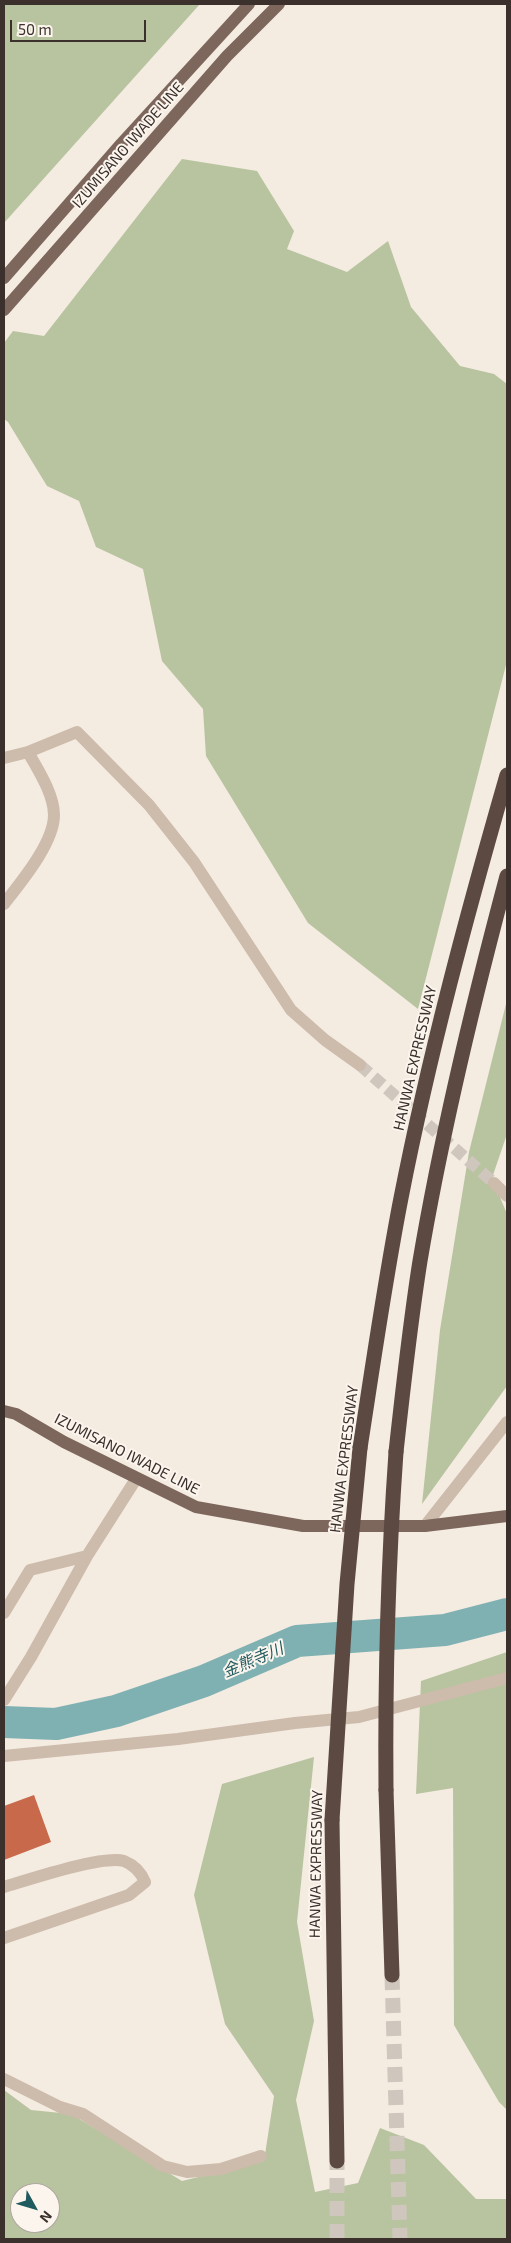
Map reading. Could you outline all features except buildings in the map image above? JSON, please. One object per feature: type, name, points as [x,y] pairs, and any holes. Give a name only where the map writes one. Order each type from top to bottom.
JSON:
[{"type":"highway","name":"HANWA EXPRESSWAY","points":[[337,2161],[332,1820],[347,1584],[360,1448],[388,1273],[410,1160],[459,951],[507,775]]},
{"type":"highway","points":[[392,1974],[386,1790],[387,1624],[396,1452],[420,1262],[438,1167],[456,1077],[507,876]]},
{"type":"main road","name":"IZUMISANO IWADE LINE","points":[[4,278],[121,144],[249,4]]},
{"type":"main road","name":"IZUMISANO IWADE LINE","points":[[4,310],[227,56],[279,4]]},
{"type":"main road","name":"IZUMISANO IWADE LINE","points":[[4,1411],[16,1414],[64,1442],[196,1507],[303,1526],[425,1526],[507,1516]]},
{"type":"street","points":[[4,758],[28,752],[77,732],[149,806],[194,862],[291,1010],[326,1040],[360,1065]]},
{"type":"street","points":[[4,904],[52,834],[54,814],[47,788],[28,752]]},
{"type":"street","points":[[494,1183],[507,1196]]},
{"type":"street","points":[[425,1526],[507,1422]]},
{"type":"street","points":[[4,1700],[31,1657],[87,1556],[136,1478]]},
{"type":"street","points":[[4,1613],[30,1570],[87,1556]]},
{"type":"street","points":[[4,1756],[178,1740],[295,1723],[359,1717],[507,1678]]},
{"type":"street","points":[[4,1887],[93,1862],[123,1861],[141,1871],[145,1882],[129,1895],[4,1938]]},
{"type":"street","points":[[4,2079],[60,2107],[83,2114],[163,2166],[187,2172],[221,2169],[261,2156]]},
{"type":"green space","points":[[4,4],[200,4],[4,223]]},
{"type":"green space","points":[[182,159],[257,171],[294,231],[287,249],[347,272],[388,241],[411,307],[460,366],[494,374],[507,384],[507,661],[418,1009],[308,923],[206,756],[203,709],[162,661],[143,569],[96,547],[79,501],[47,486],[8,422],[4,419],[4,343],[13,331],[44,336]]},
{"type":"green space","points":[[507,1000],[507,1134],[492,1178],[507,1214],[507,1386],[422,1504],[440,1330],[469,1152]]},
{"type":"green space","points":[[507,1652],[507,2110],[499,2102],[454,2025],[453,1788],[416,1794],[421,1681]]},
{"type":"green space","points":[[314,1757],[297,1922],[314,2021],[296,2100],[315,2192],[358,2183],[380,2128],[424,2145],[476,2199],[507,2199],[507,2239],[4,2239],[4,2090],[31,2110],[71,2114],[182,2181],[264,2161],[274,2096],[225,2024],[194,1895],[222,1784]]},
{"type":"waterway","name":"金熊寺川","points":[[4,1722],[56,1724],[116,1711],[204,1681],[297,1641],[445,1630],[507,1614]]},
{"type":"tunnel","points":[[360,1065],[494,1183]]},
{"type":"tunnel","points":[[392,1975],[400,2239]]},
{"type":"tunnel","points":[[337,2161],[337,2239]]}]
